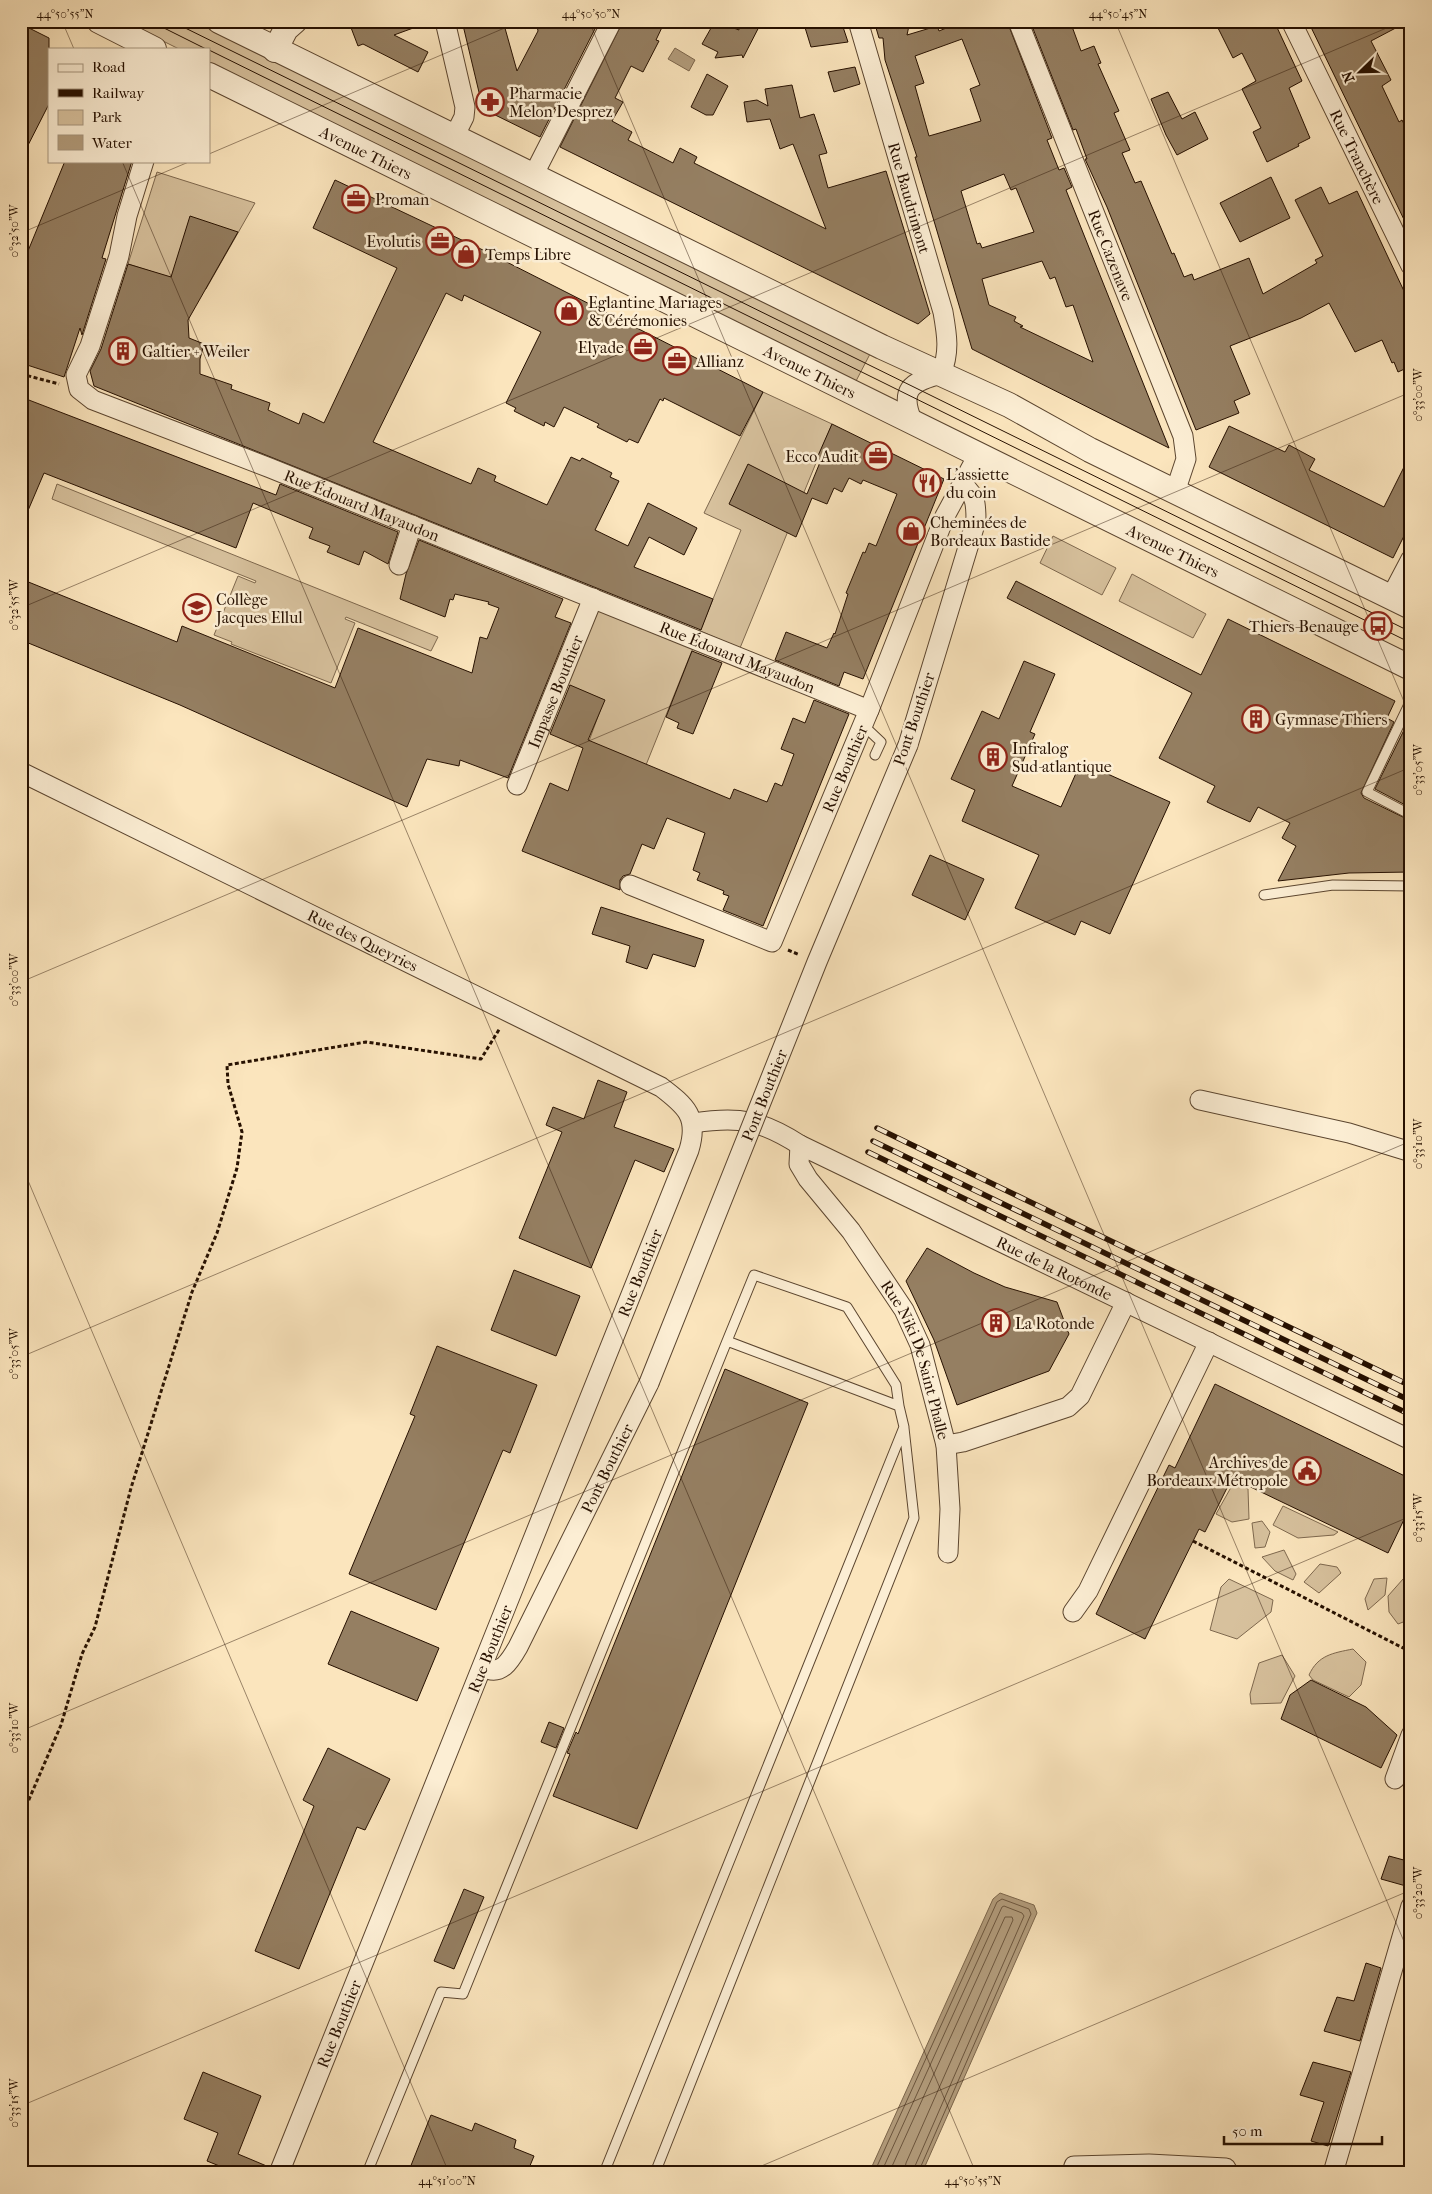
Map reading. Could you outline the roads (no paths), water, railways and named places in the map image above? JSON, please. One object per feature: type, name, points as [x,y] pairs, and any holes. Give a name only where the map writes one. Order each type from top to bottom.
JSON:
[{"type":"street","points":[[98,21],[152,48]]},
{"type":"street","points":[[219,21],[882,347],[1009,406],[1090,450],[1401,602],[1411,559]]},
{"type":"street","points":[[275,50],[286,29],[295,21]]},
{"type":"street","points":[[446,21],[465,107],[464,117],[454,137]]},
{"type":"street","points":[[533,176],[612,21]]},
{"type":"street","name":"Rue Baudrimont","points":[[858,21],[943,312],[948,346],[947,360],[941,374]]},
{"type":"street","name":"Rue Cazenave","points":[[1018,21],[1183,436],[1186,459],[1175,492]]},
{"type":"street","name":"Rue Tranchère","points":[[1292,21],[1411,266]]},
{"type":"street","name":"Avenue Thiers","points":[[210,76],[1411,668]]},
{"type":"street","name":"Rue Édouard Mayaudon","points":[[144,162],[127,216],[118,256],[90,346],[76,375],[79,389],[93,400],[593,598],[866,717]]},
{"type":"street","points":[[913,423],[907,408],[908,394],[912,385],[919,380],[941,374]]},
{"type":"street","name":"Rue Bouthier","points":[[630,885],[772,942],[866,717],[945,516],[978,455]]},
{"type":"street","name":"Pont Bouthier","points":[[482,1667],[490,1671],[499,1670],[508,1664],[649,1383],[817,962],[908,745],[976,520],[976,503],[972,493],[963,485]]},
{"type":"street","points":[[399,565],[412,525]]},
{"type":"street","name":"Impasse Bouthier","points":[[517,785],[593,598]]},
{"type":"street","name":"Rue des Queyries","points":[[21,772],[661,1087],[687,1110],[694,1123]]},
{"type":"street","points":[[1200,1100],[1340,1130],[1411,1152]]},
{"type":"street","name":"Rue de la Rotonde","points":[[694,1123],[740,1119],[774,1128],[800,1145],[1411,1440]]},
{"type":"street","name":"Rue Bouthier","points":[[279,2173],[689,1150],[694,1136],[694,1123]]},
{"type":"street","name":"Rue Niki De Saint Phalle","points":[[800,1145],[799,1164],[808,1179],[850,1231],[904,1310],[920,1345],[946,1445],[963,1442],[1068,1407],[1080,1396],[1126,1302]]},
{"type":"street","points":[[1073,1612],[1088,1591],[1209,1342]]},
{"type":"street","points":[[946,1445],[950,1509],[948,1553]]},
{"type":"street","points":[[1394,1778],[1411,1735]]},
{"type":"street","points":[[1333,2173],[1411,1906]]},
{"type":"street","points":[[1073,2170],[1149,2164],[1226,2168]]},
{"type":"lane","points":[[1411,700],[1367,792],[1411,815]]},
{"type":"lane","points":[[866,717],[881,742],[875,755]]},
{"type":"lane","points":[[1264,895],[1333,885],[1411,886]]},
{"type":"lane","points":[[367,2173],[441,1992],[463,1994],[754,1275],[847,1307],[896,1385],[904,1427],[914,1518],[655,2173]]},
{"type":"lane","points":[[727,1341],[899,1406]]},
{"type":"lane","points":[[604,2173],[904,1427]]},
{"type":"water","points":[[675,48],[695,60],[689,71],[668,59]]},
{"type":"water","points":[[1000,1893],[1034,1905],[1037,1913],[922,2173],[869,2173],[993,1899]]},
{"type":"tram line","points":[[150,21],[204,48]]},
{"type":"tram line","points":[[171,21],[1411,632]]},
{"type":"tram line","points":[[210,50],[1411,643]]},
{"type":"railway","points":[[877,1128],[1411,1386]]},
{"type":"railway","points":[[873,1141],[1411,1401]]},
{"type":"railway","points":[[868,1152],[1411,1415]]},
{"type":"place","name":"Pharmacie Melon Desprez","points":[[490,102]]},
{"type":"place","name":"Proman","points":[[356,199]]},
{"type":"place","name":"Evolutis","points":[[440,241]]},
{"type":"place","name":"Temps Libre","points":[[466,254]]},
{"type":"place","name":"Eglantine Mariages & Cérémonies","points":[[569,311]]},
{"type":"place","name":"Elyade","points":[[643,347]]},
{"type":"place","name":"Galtier + Weiler","points":[[123,351]]},
{"type":"place","name":"Allianz","points":[[677,361]]},
{"type":"place","name":"Ecco Audit","points":[[878,456]]},
{"type":"place","name":"L'assiette du coin","points":[[927,483]]},
{"type":"place","name":"Cheminées de Bordeaux Bastide","points":[[911,531]]},
{"type":"place","name":"Collège Jacques Ellul","points":[[197,608]]},
{"type":"place","name":"Thiers-Benauge","points":[[1378,626]]},
{"type":"place","name":"Gymnase Thiers","points":[[1256,719]]},
{"type":"place","name":"Infralog Sud-atlantique","points":[[993,757]]},
{"type":"place","name":"La Rotonde","points":[[996,1323]]},
{"type":"place","name":"Archives de Bordeaux Métropole","points":[[1307,1471]]}]
